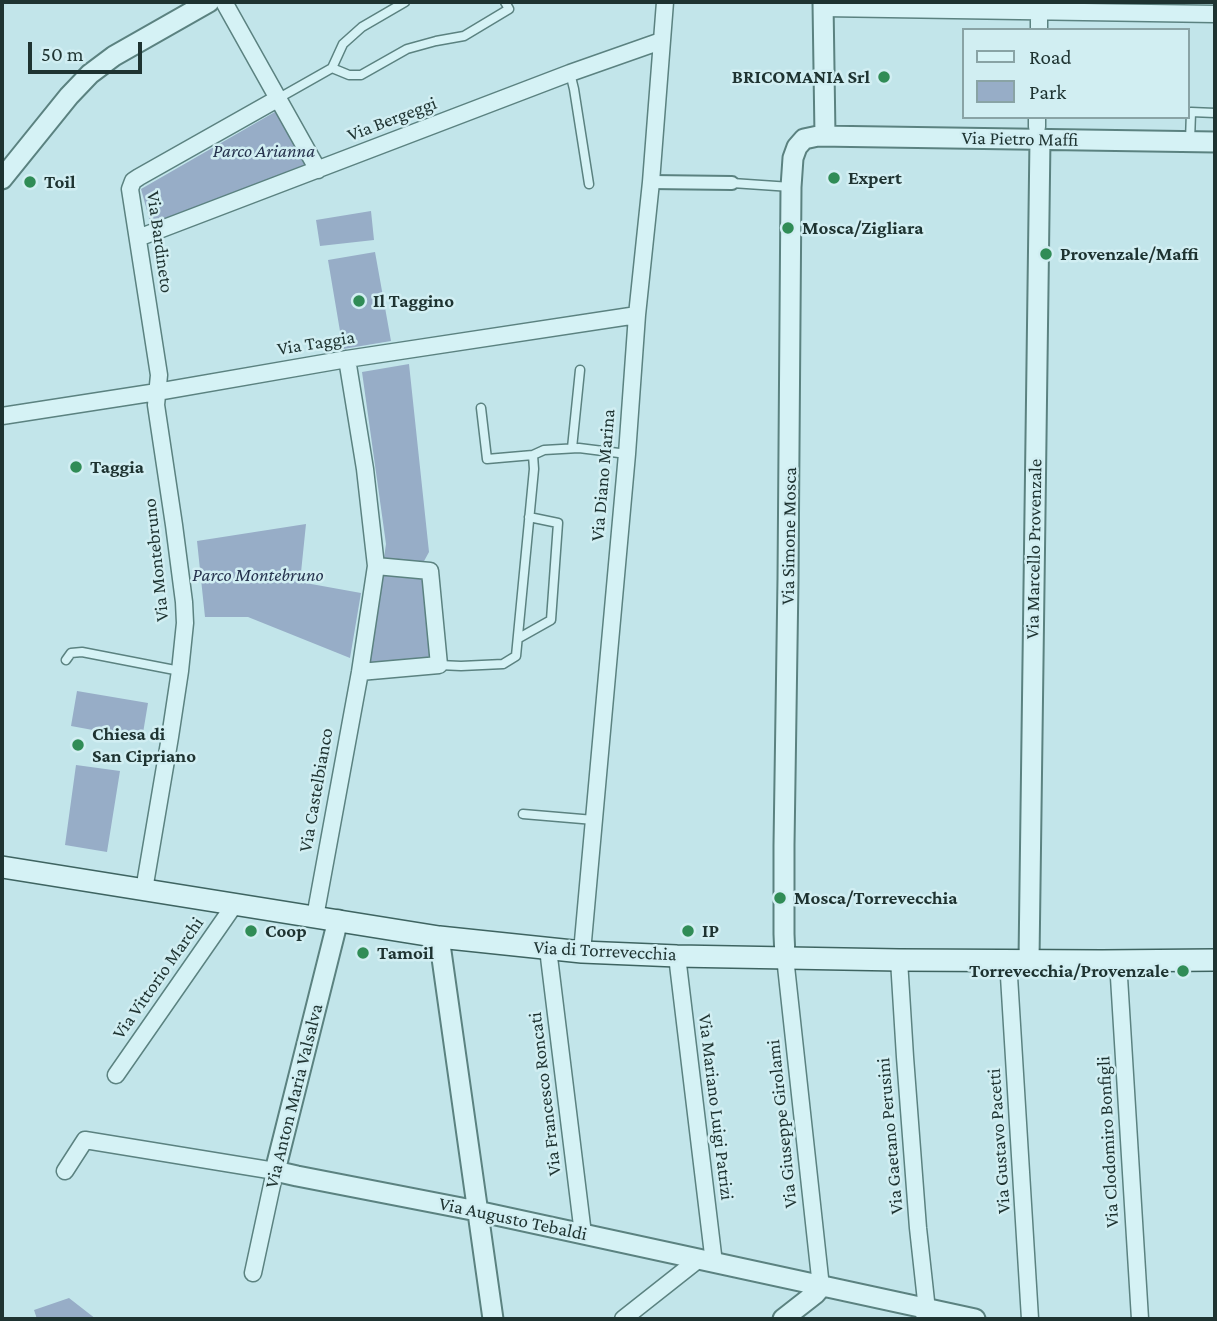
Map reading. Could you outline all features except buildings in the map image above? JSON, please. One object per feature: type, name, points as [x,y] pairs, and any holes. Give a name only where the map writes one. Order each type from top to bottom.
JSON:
[{"type":"main road","name":"Via di Torrevecchia","points":[[2,867],[439,937],[582,952],[899,960],[1215,960]]},
{"type":"street","points":[[2,179],[90,74],[114,56],[209,2]]},
{"type":"street","points":[[224,2],[318,170]]},
{"type":"street","name":"Via Diano Marina","points":[[582,952],[665,2]]},
{"type":"street","points":[[825,136],[823,5],[1039,11],[1058,7],[1215,14]]},
{"type":"street","points":[[1038,28],[1039,11]]},
{"type":"street","name":"Via Bergeggi","points":[[138,238],[569,73],[661,41]]},
{"type":"street","name":"Via Bardineto","points":[[157,391],[159,375],[130,190],[132,181],[279,98]]},
{"type":"street","name":"Via Pietro Maffi","points":[[825,136],[1038,128],[1215,142]]},
{"type":"street","name":"Via Marcello Provenzale","points":[[1018,960],[1038,128]]},
{"type":"street","name":"Via Simone Mosca","points":[[785,957],[791,187],[793,158],[800,142],[808,137],[825,136]]},
{"type":"street","points":[[651,182],[732,183]]},
{"type":"street","name":"Via Taggia","points":[[2,416],[637,315]]},
{"type":"street","name":"Via Castelbianco","points":[[315,917],[360,671],[376,566],[365,469],[347,359]]},
{"type":"street","name":"Via Montebruno","points":[[144,890],[180,671],[185,623],[156,405],[157,391]]},
{"type":"street","points":[[360,671],[439,665],[430,571],[376,566]]},
{"type":"street","name":"Via Vittorio Marchi","points":[[116,1075],[235,904]]},
{"type":"street","name":"Via Anton Maria Valsalva","points":[[253,1273],[275,1171],[338,920]]},
{"type":"street","points":[[439,937],[493,1319]]},
{"type":"street","name":"Via Francesco Roncati","points":[[548,949],[583,1234]]},
{"type":"street","name":"Via Mariano Luigi Patrizi","points":[[677,956],[707,1261]]},
{"type":"street","name":"Via Giuseppe Girolami","points":[[785,957],[821,1287]]},
{"type":"street","name":"Via Gaetano Perusini","points":[[899,960],[926,1314]]},
{"type":"street","name":"Via Gustavo Pacetti","points":[[1018,960],[1030,1319]]},
{"type":"street","name":"Via Clodomiro Bonfigli","points":[[1118,961],[1140,1319]]},
{"type":"street","name":"Via Augusto Tebaldi","points":[[65,1171],[85,1140],[275,1171],[477,1211],[887,1300],[926,1314],[975,1319]]},
{"type":"street","points":[[624,1319],[707,1261]]},
{"type":"street","points":[[783,1319],[821,1287]]},
{"type":"street","points":[[887,1300],[907,1319]]},
{"type":"lane","points":[[279,98],[332,68],[343,44],[362,27],[405,2]]},
{"type":"lane","points":[[332,68],[349,75],[361,75],[407,49],[464,36],[509,9],[505,2]]},
{"type":"lane","points":[[569,73],[589,184]]},
{"type":"lane","points":[[1190,142],[1191,113],[1215,113]]},
{"type":"lane","points":[[732,183],[791,187]]},
{"type":"lane","points":[[572,448],[580,370]]},
{"type":"lane","points":[[481,408],[487,459],[572,448],[627,454]]},
{"type":"lane","points":[[439,665],[503,664],[516,656],[534,469],[533,455]]},
{"type":"lane","points":[[519,638],[551,620],[558,523],[529,517]]},
{"type":"lane","points":[[66,660],[71,653],[82,652],[180,671]]},
{"type":"lane","points":[[523,814],[594,820]]},
{"type":"green space","name":"Parco Arianna","points":[[280,109],[308,165],[151,225],[141,189]]},
{"type":"green space","name":"Il Taggino","points":[[371,211],[374,240],[320,246],[316,220]]},
{"type":"green space","name":"Il Taggino","points":[[375,252],[391,341],[343,349],[328,260]]},
{"type":"green space","points":[[409,364],[429,552],[423,563],[384,558],[386,544],[362,372]]},
{"type":"green space","name":"Parco Montebruno","points":[[306,524],[300,582],[361,593],[350,658],[248,617],[205,617],[197,541]]},
{"type":"green space","points":[[382,574],[422,579],[430,659],[370,663]]},
{"type":"green space","points":[[77,691],[148,703],[142,739],[71,726]]},
{"type":"green space","points":[[76,765],[120,771],[107,852],[65,845]]},
{"type":"green space","points":[[69,1298],[96,1319],[37,1319],[34,1310]]},
{"type":"place","name":"BRICOMANIA Srl","points":[[884,77]]},
{"type":"place","name":"Expert","points":[[834,178]]},
{"type":"place","name":"Toil","points":[[30,182]]},
{"type":"place","name":"Mosca/Zigliara","points":[[788,228]]},
{"type":"place","name":"Provenzale/Maffi","points":[[1046,254]]},
{"type":"place","name":"Il Taggino","points":[[359,301]]},
{"type":"place","name":"Taggia","points":[[76,467]]},
{"type":"place","name":"Chiesa di San Cipriano","points":[[78,745]]},
{"type":"place","name":"Mosca/Torrevecchia","points":[[780,898]]},
{"type":"place","name":"Coop","points":[[251,931]]},
{"type":"place","name":"IP","points":[[688,931]]},
{"type":"place","name":"Tamoil","points":[[363,953]]},
{"type":"place","name":"Torrevecchia/Provenzale","points":[[1183,971]]}]
